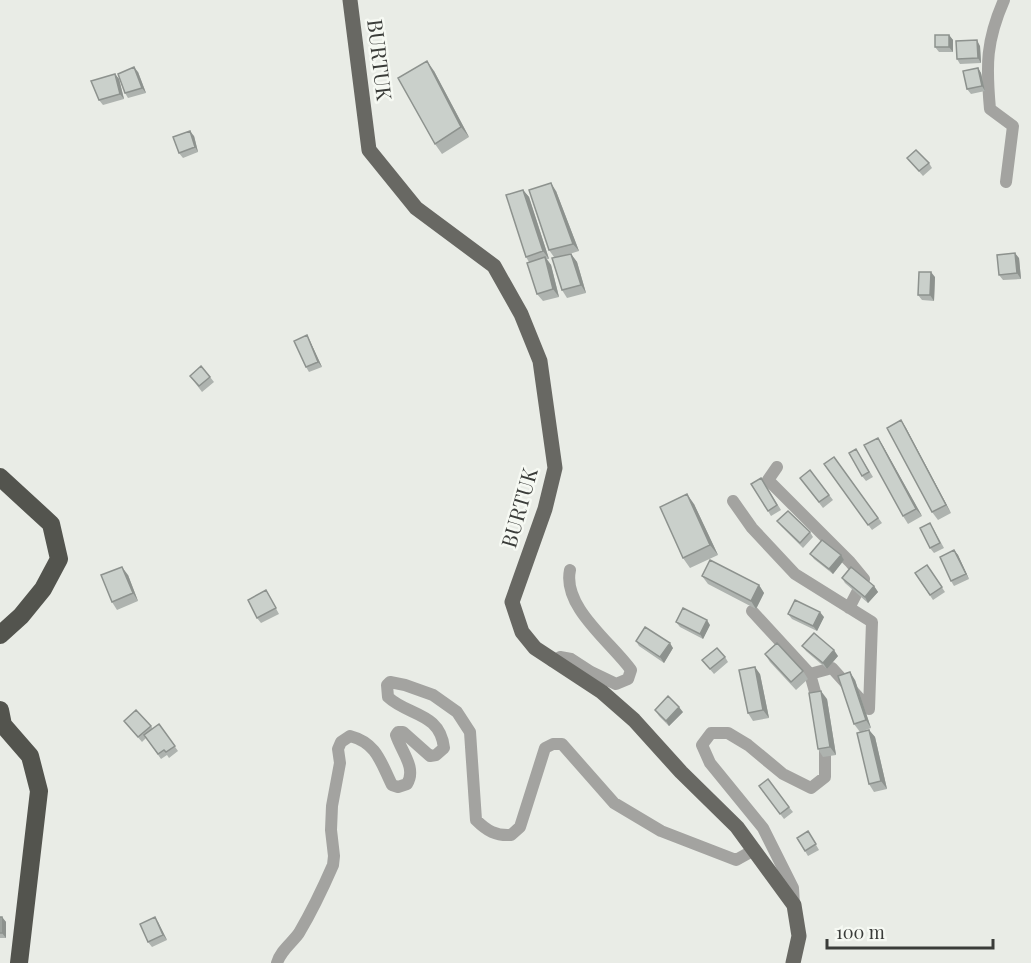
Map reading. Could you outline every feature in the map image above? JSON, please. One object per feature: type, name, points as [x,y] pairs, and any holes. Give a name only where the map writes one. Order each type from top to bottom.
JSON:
[{"type":"highway","points":[[0,477],[51,524],[59,559],[43,589],[21,616],[0,635]]},
{"type":"highway","points":[[0,710],[3,725],[30,756],[39,791],[19,963]]},
{"type":"main road","name":"BURTUK","points":[[351,0],[369,150],[416,208],[494,266],[521,314],[540,361],[555,468],[545,509],[512,602],[522,632],[535,648],[602,692],[634,720],[681,772],[737,827],[794,905]]},
{"type":"main road","points":[[793,963],[799,936],[794,905]]},
{"type":"street","points":[[1004,0],[994,21],[988,44],[987,74],[990,109],[1012,126],[1006,182]]},
{"type":"street","points":[[777,467],[768,480],[864,579],[849,608]]},
{"type":"street","points":[[733,501],[752,528],[795,574],[872,622],[869,709],[831,668],[810,674]]},
{"type":"street","points":[[552,661],[560,657],[571,659],[616,684],[628,679],[631,670],[579,607],[568,579],[570,570]]},
{"type":"street","points":[[752,611],[810,674],[824,724],[825,777],[811,788],[783,774],[748,745],[728,733],[711,733],[702,745],[710,763],[763,828],[793,888],[794,905]]},
{"type":"street","points":[[277,963],[306,922],[333,865],[332,806],[340,763],[338,749],[340,742],[350,736],[363,739],[370,745],[381,762],[392,785],[398,787],[407,784],[411,778],[410,767],[396,735],[398,732],[407,735],[430,756],[436,755],[444,748],[443,736],[436,727],[422,715],[393,702],[388,697],[387,685],[390,682],[433,695],[457,712],[470,732],[476,820],[487,831],[500,836],[512,835],[520,827],[545,748],[553,744],[562,744],[614,803],[661,831],[736,860],[754,850]]},
{"type":"building","points":[[935,35],[949,35],[949,47],[935,47]]},
{"type":"building","points":[[977,40],[978,58],[957,59],[956,41]]},
{"type":"building","points":[[427,61],[461,127],[435,144],[398,78]]},
{"type":"building","points":[[134,67],[142,88],[125,93],[118,74]]},
{"type":"building","points":[[978,68],[982,86],[967,89],[963,71]]},
{"type":"building","points":[[115,74],[120,94],[99,100],[91,81]]},
{"type":"building","points":[[190,131],[195,147],[179,153],[173,137]]},
{"type":"building","points":[[916,150],[929,163],[919,171],[907,158]]},
{"type":"building","points":[[551,183],[573,244],[549,250],[529,190]]},
{"type":"building","points":[[523,190],[543,251],[526,257],[506,195]]},
{"type":"building","points":[[1015,253],[1017,273],[999,275],[997,255]]},
{"type":"building","points":[[571,254],[581,285],[562,290],[552,258]]},
{"type":"building","points":[[545,257],[553,289],[537,294],[527,263]]},
{"type":"building","points":[[919,272],[931,272],[930,295],[918,295]]},
{"type":"building","points":[[307,335],[318,362],[306,367],[294,341]]},
{"type":"building","points":[[201,366],[210,377],[199,386],[190,376]]},
{"type":"building","points":[[901,420],[946,505],[932,512],[887,428]]},
{"type":"building","points":[[878,438],[916,509],[903,516],[864,445]]},
{"type":"building","points":[[856,449],[869,472],[862,476],[849,453]]},
{"type":"building","points":[[834,457],[878,518],[868,525],[824,464]]},
{"type":"building","points":[[810,470],[829,495],[819,502],[800,478]]},
{"type":"building","points":[[761,478],[777,505],[768,511],[751,484]]},
{"type":"building","points":[[687,494],[710,545],[683,558],[660,507]]},
{"type":"building","points":[[788,511],[810,532],[800,543],[777,521]]},
{"type":"building","points":[[930,523],[940,543],[930,548],[920,528]]},
{"type":"building","points":[[822,540],[841,555],[829,569],[810,554]]},
{"type":"building","points":[[954,550],[966,574],[951,581],[940,557]]},
{"type":"building","points":[[710,560],[759,585],[751,601],[702,576]]},
{"type":"building","points":[[927,565],[942,587],[930,595],[915,573]]},
{"type":"building","points":[[122,567],[133,593],[112,602],[101,575]]},
{"type":"building","points":[[851,567],[874,586],[865,597],[842,578]]},
{"type":"building","points":[[266,590],[276,608],[257,618],[248,600]]},
{"type":"building","points":[[795,600],[820,612],[813,626],[788,614]]},
{"type":"building","points":[[683,608],[707,620],[700,634],[676,622]]},
{"type":"building","points":[[645,627],[670,643],[660,657],[636,641]]},
{"type":"building","points":[[814,633],[834,650],[823,663],[802,646]]},
{"type":"building","points":[[777,643],[803,671],[791,682],[765,654]]},
{"type":"building","points":[[717,648],[725,657],[710,669],[702,660]]},
{"type":"building","points":[[755,667],[763,710],[748,713],[739,670]]},
{"type":"building","points":[[850,672],[866,720],[854,724],[838,676]]},
{"type":"building","points":[[821,691],[830,747],[818,749],[809,693]]},
{"type":"building","points":[[668,696],[679,707],[666,721],[655,710]]},
{"type":"building","points":[[136,710],[151,726],[138,737],[124,721]]},
{"type":"building","points":[[159,724],[175,746],[158,754],[144,735]]},
{"type":"building","points":[[869,730],[881,781],[869,784],[857,733]]},
{"type":"building","points":[[768,779],[789,807],[780,814],[759,786]]},
{"type":"building","points":[[808,831],[816,844],[805,851],[797,838]]},
{"type":"building","points":[[0,917],[2,917],[2,933],[0,933]]},
{"type":"building","points":[[155,917],[163,935],[148,942],[140,924]]}]
